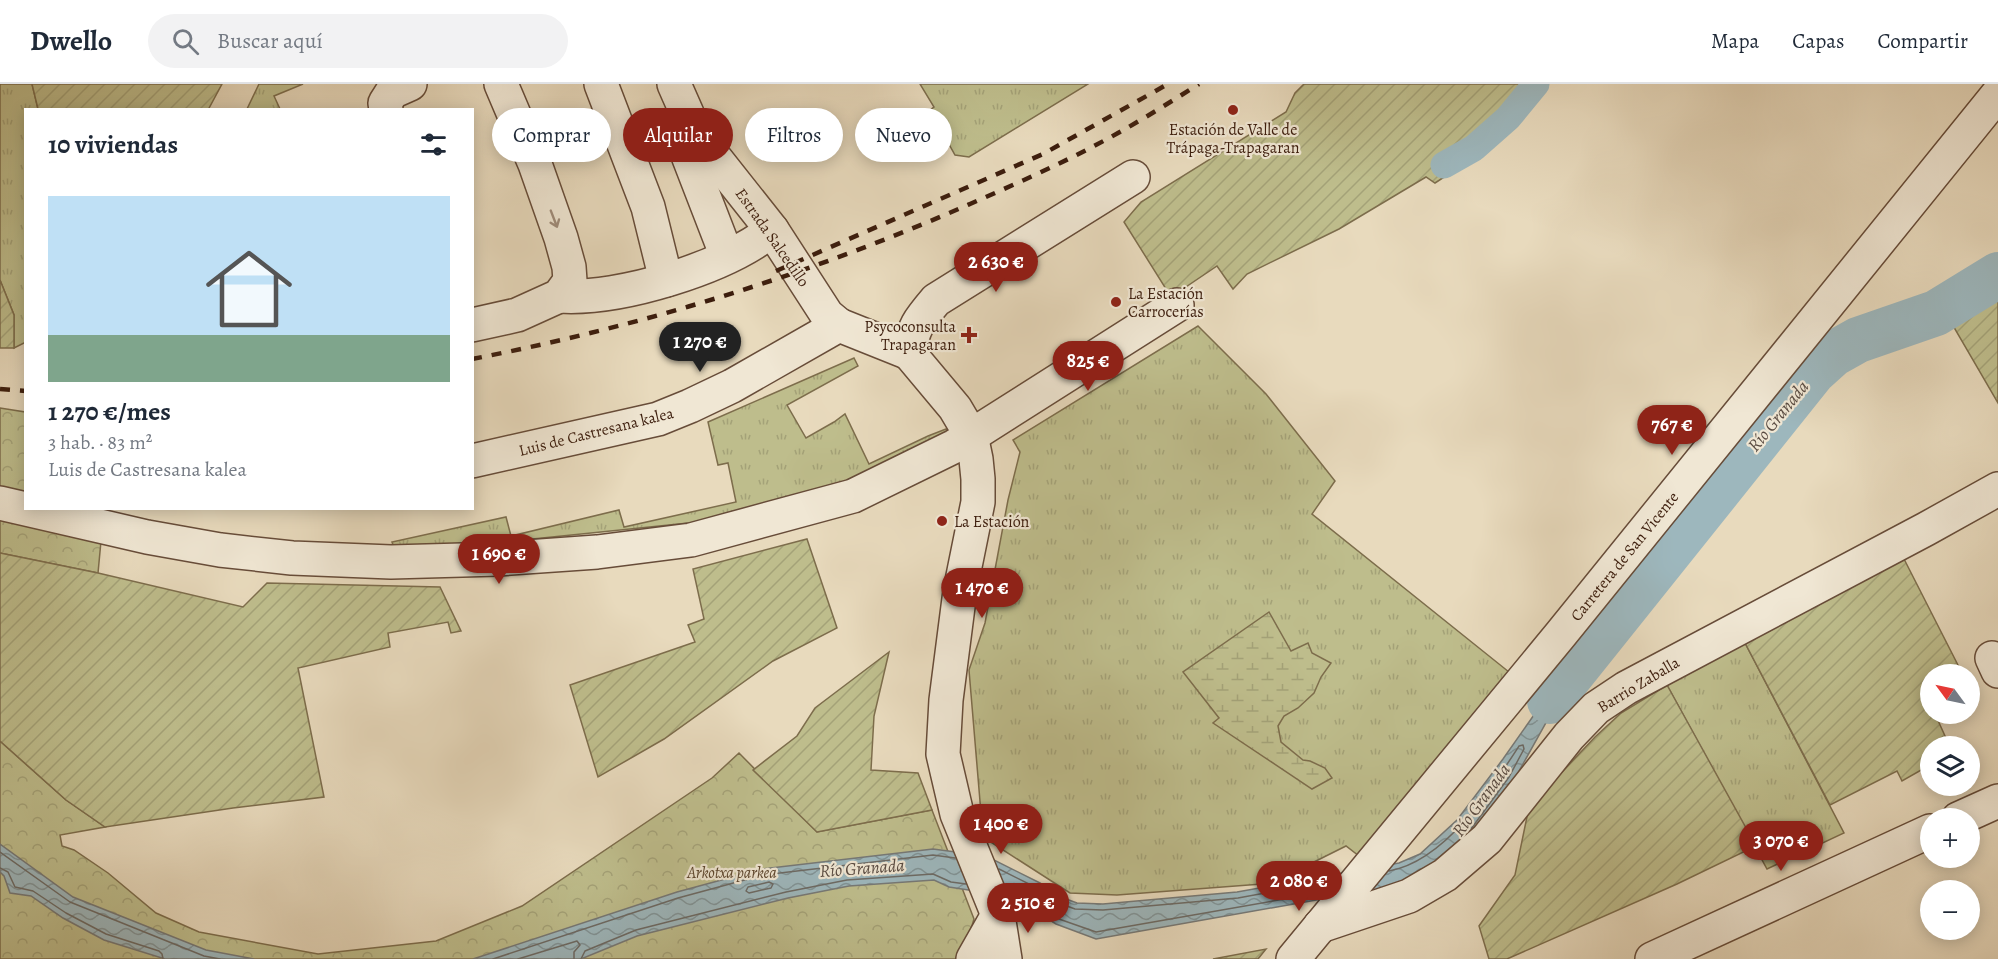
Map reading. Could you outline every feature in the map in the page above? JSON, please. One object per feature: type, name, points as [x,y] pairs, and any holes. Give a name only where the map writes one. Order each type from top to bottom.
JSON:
[{"type":"street","points":[[386,108],[385,104],[392,92],[410,84]]},
{"type":"street","points":[[501,84],[535,164],[569,267],[570,281],[559,296]]},
{"type":"street","points":[[601,84],[648,207],[666,280]]},
{"type":"street","points":[[659,84],[723,246]]},
{"type":"street","name":"Estrada Salcedillo","points":[[674,84],[696,134],[772,230],[827,315],[839,325]]},
{"type":"street","name":"Carretera de San Vicente","points":[[1293,959],[1561,634],[1998,94]]},
{"type":"street","points":[[909,362],[912,332],[936,300],[1133,177]]},
{"type":"street","points":[[474,326],[517,315],[559,296],[581,297],[666,280],[719,262],[760,240],[772,230]]},
{"type":"street","points":[[30,510],[147,537],[220,550],[292,558],[391,562],[498,559],[597,552],[691,540],[853,496],[955,446],[1178,305]]},
{"type":"street","points":[[839,325],[909,362],[955,408],[971,435],[978,479],[978,502],[960,591],[946,700],[943,754],[957,814],[998,915],[1005,959]]},
{"type":"street","name":"Luis de Castresana kalea","points":[[474,461],[658,419],[732,386],[839,325]]},
{"type":"street","name":"Barrio Zaballa","points":[[1320,926],[1409,896],[1445,875],[1486,839],[1557,751],[1596,708],[1626,688],[1998,489]]},
{"type":"street","points":[[0,503],[24,509]]},
{"type":"street","points":[[1980,809],[1998,801]]},
{"type":"street","points":[[1652,959],[1920,836]]},
{"type":"street","points":[[973,959],[998,915]]},
{"type":"green space","points":[[0,84],[32,84],[38,108],[24,108],[24,343],[14,348],[14,315],[0,280]]},
{"type":"green space","points":[[32,84],[222,84],[209,108],[38,108]]},
{"type":"green space","points":[[259,84],[303,84],[274,96],[280,108],[247,108]]},
{"type":"green space","points":[[920,84],[1088,84],[969,157],[955,155],[952,150],[952,108],[934,107]]},
{"type":"green space","points":[[1304,84],[1547,84],[1495,139],[1435,183],[1426,177],[1339,229],[1247,274],[1233,289],[1217,266],[1171,297],[1124,222],[1141,202],[1286,112],[1295,93]]},
{"type":"green space","points":[[0,280],[14,315],[14,348],[0,348]]},
{"type":"green space","points":[[1998,291],[1998,403],[1952,324]]},
{"type":"green space","points":[[1198,326],[1266,394],[1335,481],[1312,514],[1509,672],[1359,856],[1346,846],[1278,880],[1262,884],[1117,895],[1070,893],[983,837],[969,670],[985,623],[1008,500],[1020,452],[1013,440]]},
{"type":"green space","points":[[854,358],[858,366],[787,405],[806,438],[845,414],[869,464],[946,429],[949,436],[849,488],[747,517],[396,553],[392,542],[506,517],[511,536],[619,510],[624,527],[736,502],[728,463],[718,465],[708,422]]},
{"type":"green space","points":[[0,408],[24,412],[24,510],[104,510],[98,573],[0,553]]},
{"type":"green space","points":[[807,539],[837,628],[773,661],[664,739],[598,777],[570,685],[695,642],[688,625],[704,619],[693,569]]},
{"type":"green space","points":[[0,553],[243,607],[267,583],[440,587],[461,631],[451,633],[448,622],[388,633],[390,647],[298,668],[324,797],[105,827],[66,800],[0,741]]},
{"type":"green space","points":[[1902,555],[1957,664],[1920,664],[1920,724],[1940,724],[1945,736],[1920,736],[1920,771],[1902,781],[1897,771],[1830,805],[1744,641]]},
{"type":"green space","points":[[1269,612],[1291,651],[1308,643],[1312,653],[1331,663],[1314,693],[1298,708],[1284,716],[1278,726],[1281,742],[1303,760],[1325,768],[1332,778],[1312,789],[1213,723],[1219,718],[1183,672]]},
{"type":"green space","points":[[1744,641],[1844,833],[1767,869],[1667,685]]},
{"type":"green space","points":[[889,652],[874,716],[871,770],[918,773],[932,810],[817,832],[753,770],[797,736],[815,708]]},
{"type":"green space","points":[[1667,685],[1756,846],[1677,884],[1507,959],[1489,959],[1479,926],[1515,875],[1529,807],[1621,713]]},
{"type":"green space","name":"Arkotxa parkea","points":[[0,741],[66,800],[105,827],[60,835],[62,846],[74,850],[108,873],[156,913],[199,932],[318,954],[436,941],[522,906],[712,778],[739,753],[817,832],[932,810],[974,919],[962,959],[0,959]]},
{"type":"green space","points":[[1266,949],[1258,959],[1213,959]]},
{"type":"water","points":[[1600,641],[1547,721],[1514,780],[1465,849],[1413,887],[1322,899],[1096,939],[1056,924],[1014,897],[949,887],[934,880],[849,886],[788,898],[637,936],[581,959],[473,959],[677,892],[762,869],[933,849],[986,856],[1040,883],[1058,896],[1077,903],[1103,904],[1237,892],[1399,863],[1420,854],[1457,820],[1562,675]]},
{"type":"water","points":[[0,844],[73,897],[206,950],[254,959],[165,959],[104,940],[63,918],[31,896],[10,893],[4,876],[0,872]]},
{"type":"waterway","points":[[1444,165],[1474,148],[1508,118],[1536,84]]},
{"type":"waterway","name":"Río Granada","points":[[1550,701],[1813,372],[1833,354],[1858,340],[1936,313],[1998,275]]},
{"type":"railway","points":[[776,271],[1043,154],[1168,84]]},
{"type":"railway","points":[[474,359],[600,331],[663,314],[788,275],[849,253],[970,204],[1063,162],[1128,127],[1199,84]]},
{"type":"railway","points":[[0,389],[24,391]]},
{"type":"place","name":"Estación de Valle de Trápaga-Trapagaran","points":[[1233,110]]},
{"type":"place","name":"La Estación Carrocerías","points":[[1116,302]]},
{"type":"place","name":"Psycoconsulta Trapagaran","points":[[969,335]]},
{"type":"place","name":"La Estación","points":[[942,521]]}]
